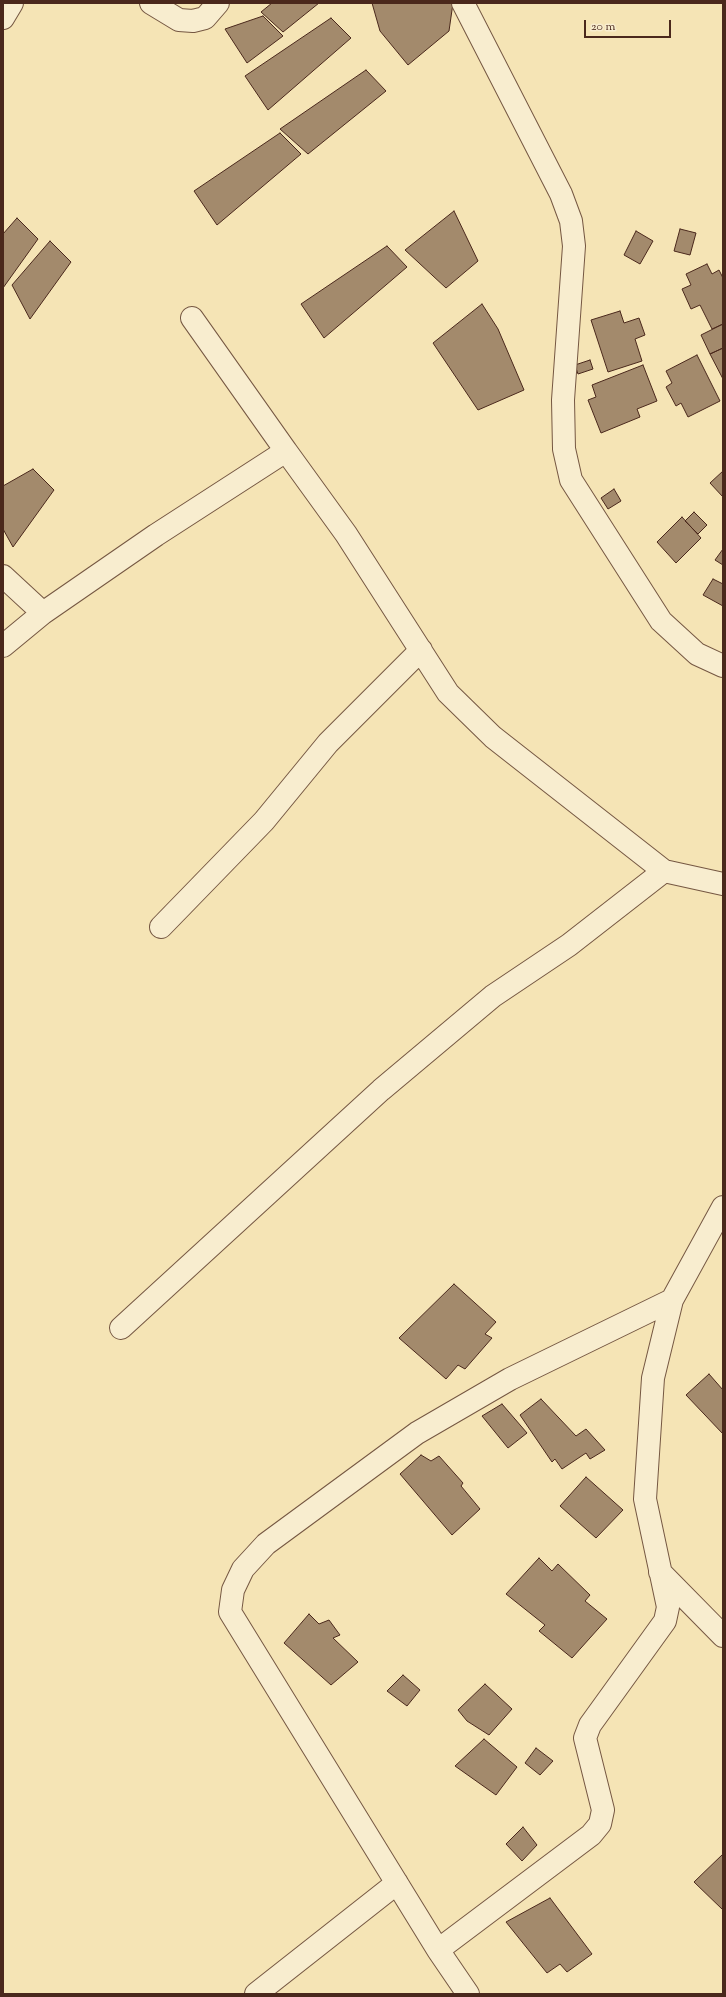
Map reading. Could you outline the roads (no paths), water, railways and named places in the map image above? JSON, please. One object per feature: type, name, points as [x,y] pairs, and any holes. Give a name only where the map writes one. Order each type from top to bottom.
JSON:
[{"type":"street","points":[[3,18],[12,3]]},
{"type":"street","points":[[151,3],[179,20],[193,21],[205,18],[218,3]]},
{"type":"street","points":[[463,3],[561,194],[571,221],[574,246],[563,400],[564,448],[571,480],[661,621],[697,654],[723,666]]},
{"type":"street","points":[[192,318],[346,534],[448,693],[493,738],[664,871],[723,884]]},
{"type":"street","points":[[3,646],[43,613],[156,535],[286,451]]},
{"type":"street","points":[[3,576],[43,613]]},
{"type":"street","points":[[161,927],[264,821],[328,743],[421,650]]},
{"type":"street","points":[[121,1328],[386,1085],[493,996],[569,945],[664,871]]},
{"type":"street","points":[[438,1950],[591,1835],[600,1824],[603,1810],[585,1738],[590,1725],[665,1621],[668,1607],[645,1499],[653,1378],[672,1300],[723,1207]]},
{"type":"street","points":[[468,1994],[438,1950],[230,1612],[233,1590],[243,1569],[266,1544],[417,1433],[510,1379],[672,1300]]},
{"type":"street","points":[[660,1572],[723,1636]]},
{"type":"street","points":[[256,1994],[397,1883]]}]
